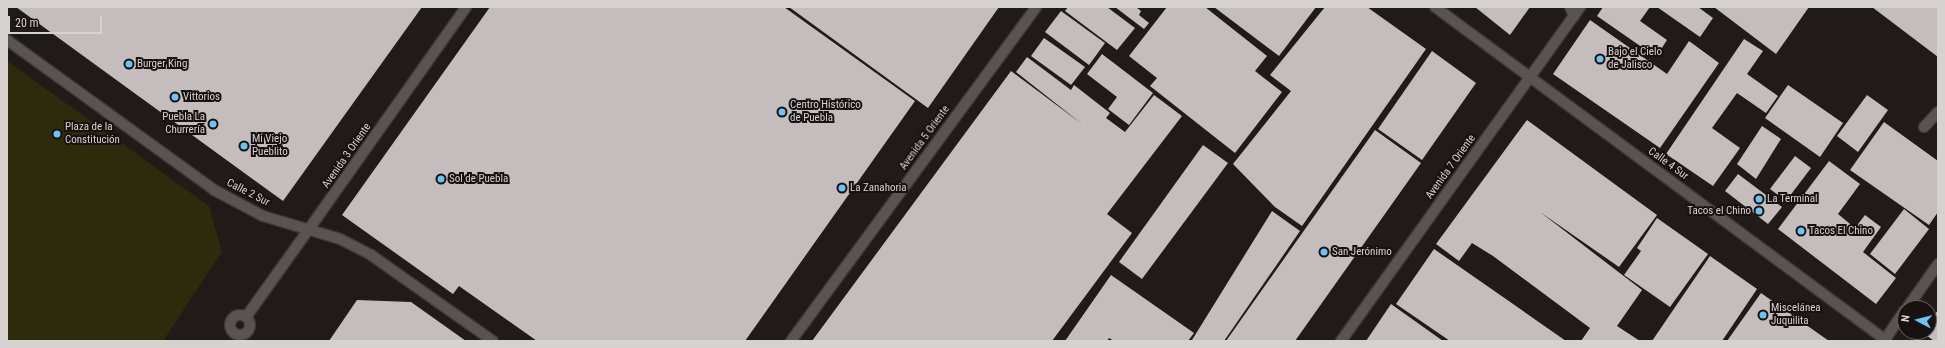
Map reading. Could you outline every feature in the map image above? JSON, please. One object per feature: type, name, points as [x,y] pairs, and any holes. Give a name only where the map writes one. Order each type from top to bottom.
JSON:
[{"type":"street","name":"Avenida 3 Oriente","points":[[232,337],[230,326],[233,318],[238,315],[246,317],[466,7]]},
{"type":"street","name":"Avenida 5 Oriente","points":[[791,341],[1036,7]]},
{"type":"street","name":"Calle 4 Sur","points":[[1435,7],[1885,340]]},
{"type":"street","name":"Avenida 7 Oriente","points":[[1341,341],[1530,77],[1572,11],[1580,7]]},
{"type":"street","name":"Calle 2 Sur","points":[[7,40],[214,190],[263,216],[340,238],[371,255],[493,341]]},
{"type":"street","points":[[1924,127],[1938,112]]},
{"type":"street","points":[[1912,300],[1938,264]]},
{"type":"street","points":[[1885,340],[1897,322]]},
{"type":"shaded area","name":"Plaza de la Constitución","points":[[7,61],[209,206],[222,252],[163,341],[7,341]]},
{"type":"building","points":[[16,7],[422,7],[283,201]]},
{"type":"building","points":[[490,7],[784,7],[915,101],[745,341],[537,341],[459,286],[453,294],[342,215]]},
{"type":"building","points":[[789,7],[999,7],[928,108]]},
{"type":"building","points":[[1068,7],[1107,7],[1135,28],[1117,50],[1065,11]]},
{"type":"building","points":[[1115,7],[1136,7],[1141,11],[1139,15],[1149,23],[1144,29]]},
{"type":"building","points":[[1167,7],[1205,7],[1267,56],[1255,71],[1282,92],[1235,153],[1150,86],[1157,78],[1129,56]]},
{"type":"building","points":[[1214,7],[1316,7],[1279,56]]},
{"type":"building","points":[[1325,7],[1367,7],[1426,49],[1302,226],[1275,207],[1233,164],[1291,91],[1270,75]]},
{"type":"building","points":[[1475,7],[1530,7],[1510,35]]},
{"type":"building","points":[[1603,7],[1650,7],[1640,21],[1667,40],[1656,57],[1597,16]]},
{"type":"building","points":[[1657,7],[1698,7],[1713,18],[1700,37]]},
{"type":"building","points":[[1714,7],[1809,7],[1776,54]]},
{"type":"building","points":[[1872,7],[1938,7],[1938,57]]},
{"type":"building","points":[[1061,11],[1105,43],[1089,65],[1045,32]]},
{"type":"building","points":[[1590,20],[1667,74],[1689,41],[1719,63],[1660,148],[1553,74]]},
{"type":"building","points":[[1044,38],[1085,67],[1071,85],[1031,56]]},
{"type":"building","points":[[1744,39],[1763,51],[1747,74],[1778,96],[1766,113],[1737,93],[1712,128],[1740,148],[1713,186],[1666,154]]},
{"type":"building","points":[[1432,51],[1476,83],[1422,160],[1378,129]]},
{"type":"building","points":[[1102,54],[1153,93],[1129,125],[1108,109],[1117,97],[1087,74]]},
{"type":"building","points":[[1027,57],[1071,90],[1074,85],[1110,113],[1106,118],[1125,132],[1154,95],[1182,116],[1107,214],[1132,233],[1052,341],[812,341],[1011,71],[1082,124],[1016,72]]},
{"type":"building","points":[[1788,85],[1843,123],[1820,157],[1765,118]]},
{"type":"building","points":[[1867,95],[1888,110],[1858,152],[1837,136]]},
{"type":"building","points":[[1527,120],[1657,215],[1619,267],[1540,212],[1642,290],[1617,326],[1640,341],[1581,341],[1590,328],[1493,256],[1472,243],[1459,261],[1436,244]]},
{"type":"building","points":[[1884,122],[1938,161],[1938,212],[1929,225],[1850,170]]},
{"type":"building","points":[[1762,126],[1781,139],[1756,179],[1737,164]]},
{"type":"building","name":"San Jerónimo","points":[[1375,130],[1421,163],[1295,341],[1226,341]]},
{"type":"building","points":[[1203,145],[1228,163],[1142,279],[1119,262]]},
{"type":"building","points":[[1795,156],[1811,168],[1786,201],[1770,189]]},
{"type":"building","points":[[1829,161],[1860,184],[1838,214],[1855,228],[1865,215],[1881,227],[1863,252],[1896,278],[1876,304],[1778,229]]},
{"type":"building","points":[[1738,174],[1782,207],[1768,224],[1725,191]]},
{"type":"building","points":[[1904,209],[1929,229],[1895,274],[1870,254]]},
{"type":"building","points":[[1272,211],[1300,231],[1224,341],[1193,341],[1192,340]]},
{"type":"building","points":[[1657,218],[1708,254],[1670,307],[1624,275],[1641,251],[1637,248]]},
{"type":"building","points":[[1434,249],[1566,341],[1450,341],[1396,304]]},
{"type":"building","points":[[1710,256],[1757,289],[1722,341],[1652,341]]},
{"type":"building","points":[[1111,275],[1194,333],[1188,341],[1114,341],[1109,338],[1107,341],[1065,341]]},
{"type":"building","points":[[1761,293],[1829,341],[1727,341]]},
{"type":"building","points":[[357,300],[411,302],[466,341],[329,341]]},
{"type":"building","points":[[1391,304],[1443,341],[1366,341]]},
{"type":"building","points":[[1938,310],[1938,341],[1934,341],[1933,340],[1937,340]]},
{"type":"place","name":"Bajo el Cielo de Jalisco","points":[[1600,59]]},
{"type":"place","name":"Burger King","points":[[129,64]]},
{"type":"place","name":"Vittorios","points":[[175,97]]},
{"type":"place","name":"Centro Histórico de Puebla","points":[[782,112]]},
{"type":"place","name":"Puebla La Churrería","points":[[213,124]]},
{"type":"place","name":"Plaza de la Constitución","points":[[57,134]]},
{"type":"place","name":"Mi Viejo Pueblito","points":[[244,146]]},
{"type":"place","name":"Sol de Puebla","points":[[441,179]]},
{"type":"place","name":"La Zanahoria","points":[[842,188]]},
{"type":"place","name":"La Terminal","points":[[1759,199]]},
{"type":"place","name":"Tacos el Chino","points":[[1759,211]]},
{"type":"place","name":"Tacos El Chino","points":[[1801,231]]},
{"type":"place","name":"San Jerónimo","points":[[1324,252]]},
{"type":"place","name":"Miscelánea Juquilita","points":[[1763,315]]}]
